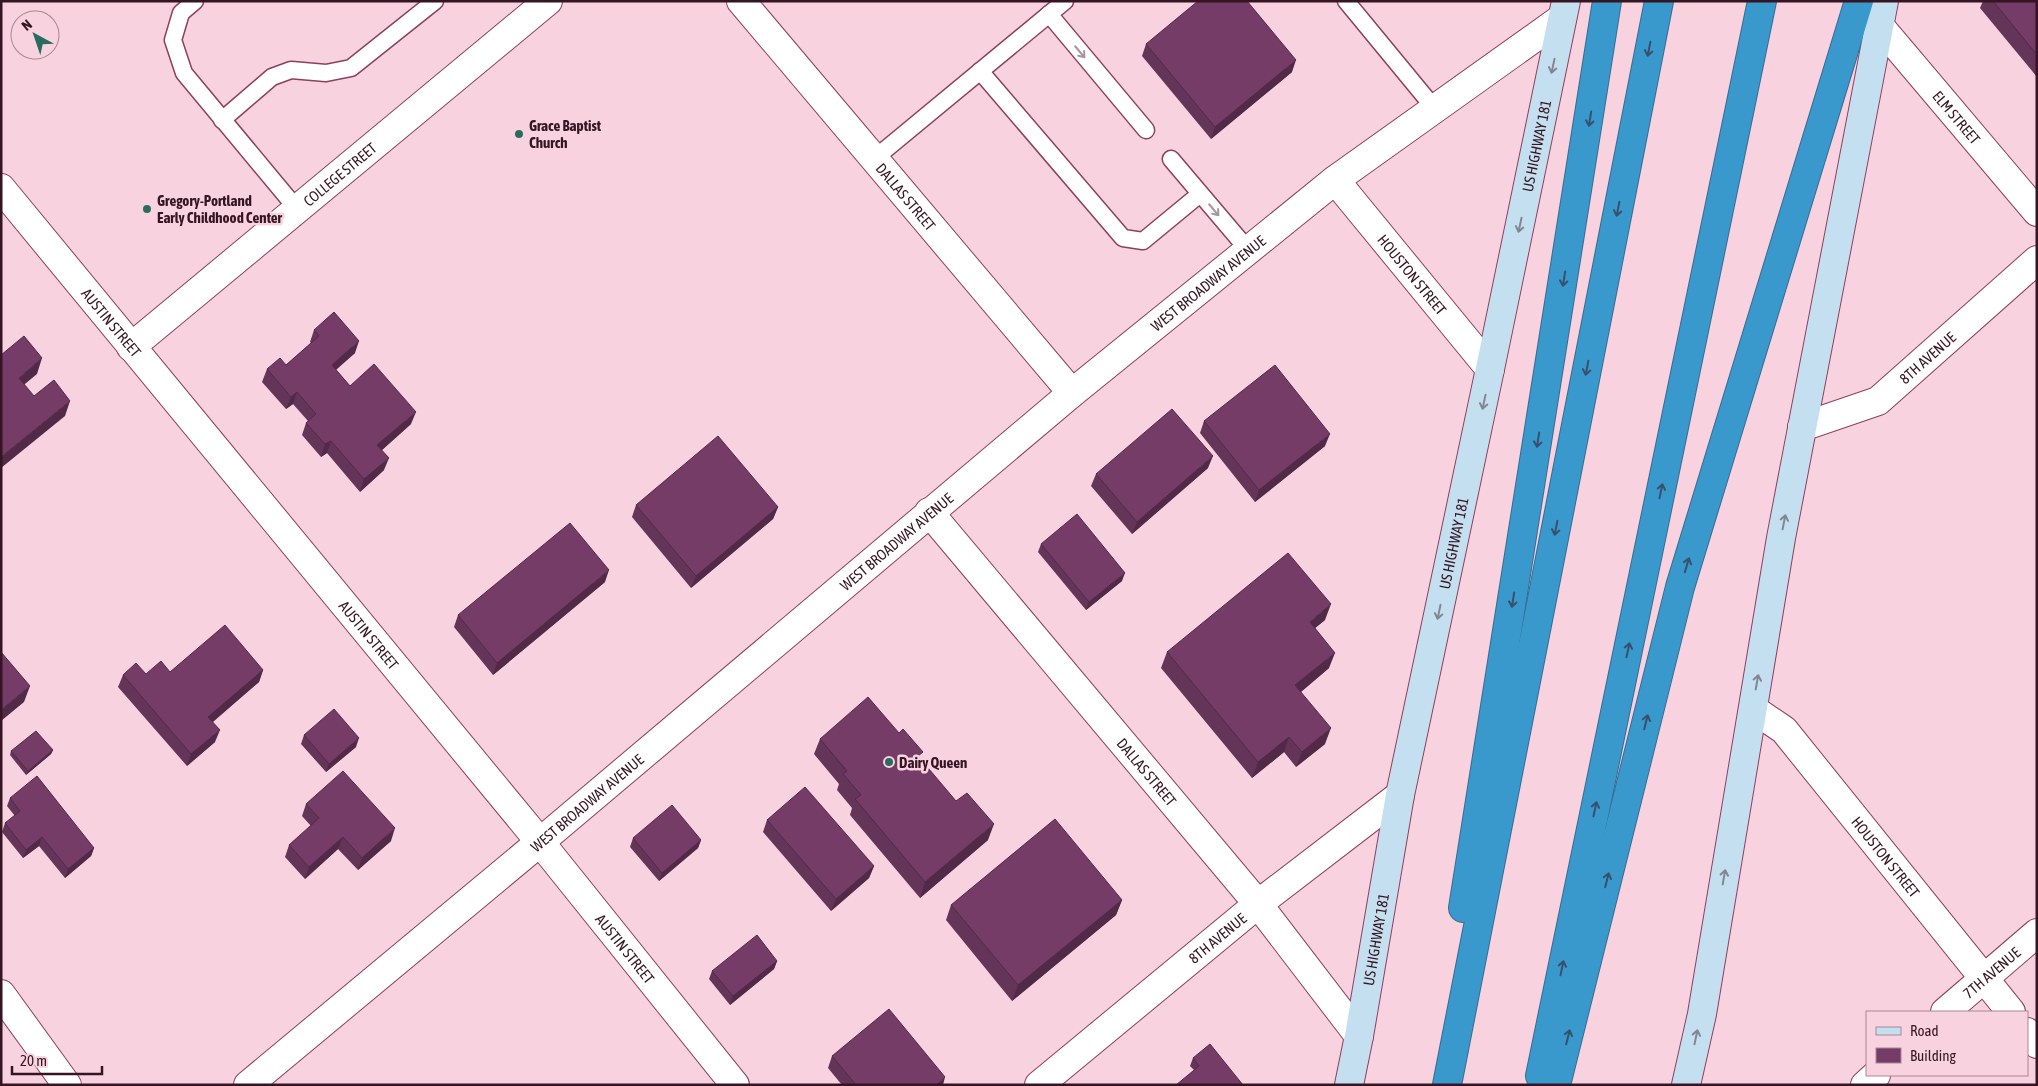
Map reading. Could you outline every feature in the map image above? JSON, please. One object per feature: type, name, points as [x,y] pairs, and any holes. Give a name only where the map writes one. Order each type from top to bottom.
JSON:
[{"type":"highway","points":[[1435,1085],[1607,1]]},
{"type":"highway","points":[[1447,1085],[1659,1]]},
{"type":"highway","points":[[1538,1085],[1762,1]]},
{"type":"highway","points":[[1556,1085],[1680,587],[1860,1]]},
{"type":"main road","name":"US HIGHWAY 181","points":[[1349,1085],[1400,795],[1564,10]]},
{"type":"main road","points":[[1686,1085],[1703,1004],[1802,427],[1881,12]]},
{"type":"street","name":"COLLEGE STREET","points":[[131,347],[548,1]]},
{"type":"street","name":"DALLAS STREET","points":[[741,1],[1072,393]]},
{"type":"street","name":"WEST BROADWAY AVENUE","points":[[248,1085],[540,842],[1072,393],[1335,180],[1435,109],[1564,10]]},
{"type":"street","name":"ELM STREET","points":[[1881,12],[2037,212]]},
{"type":"street","name":"HOUSTON STREET","points":[[1335,180],[1490,369]]},
{"type":"street","name":"AUSTIN STREET","points":[[6,202],[131,347],[540,842],[735,1085]]},
{"type":"street","name":"8TH AVENUE","points":[[1802,427],[1878,401],[2037,260]]},
{"type":"street","name":"DALLAS STREET","points":[[929,512],[1258,904],[1359,1036]]},
{"type":"street","name":"HOUSTON STREET","points":[[1753,709],[1784,730],[2010,1011]]},
{"type":"street","name":"8TH AVENUE","points":[[1039,1085],[1258,904],[1400,795]]},
{"type":"street","name":"7TH AVENUE","points":[[1946,1011],[2037,933]]},
{"type":"street","points":[[1,994],[67,1085]]},
{"type":"street","points":[[2028,1033],[2037,1044]]},
{"type":"street","points":[[1865,1085],[1875,1076]]},
{"type":"lane","points":[[195,1],[181,13],[173,40],[184,73],[297,210]]},
{"type":"lane","points":[[222,120],[272,77],[291,70],[326,73],[351,68],[435,1]]},
{"type":"lane","points":[[874,159],[1065,1]]},
{"type":"lane","points":[[1346,1],[1435,109]]},
{"type":"lane","points":[[1049,14],[1146,130]]},
{"type":"lane","points":[[980,71],[1123,238],[1143,241],[1200,194]]},
{"type":"lane","points":[[1171,159],[1249,251]]},
{"type":"building","points":[[1198,1],[1247,1],[1296,60],[1215,127],[1146,44]]},
{"type":"building","points":[[1993,1],[2037,1],[2037,55]]},
{"type":"building","points":[[334,312],[359,341],[332,365],[350,386],[374,364],[416,412],[377,445],[389,458],[364,479],[331,441],[325,444],[306,423],[316,414],[297,392],[291,397],[267,369],[280,358],[286,365],[319,336],[314,330]]},
{"type":"building","points":[[24,336],[42,358],[19,378],[34,396],[54,380],[70,401],[1,457],[1,355]]},
{"type":"building","points":[[1275,365],[1330,434],[1259,490],[1204,421]]},
{"type":"building","points":[[1172,409],[1213,456],[1137,522],[1096,474]]},
{"type":"building","points":[[718,436],[778,507],[696,576],[636,505]]},
{"type":"building","points":[[1077,514],[1125,573],[1089,602],[1041,544]]},
{"type":"building","points":[[570,523],[609,570],[497,663],[458,615]]},
{"type":"building","points":[[1288,553],[1331,604],[1310,622],[1335,653],[1295,685],[1331,728],[1302,752],[1289,737],[1258,762],[1167,652]]},
{"type":"building","points":[[225,625],[263,670],[208,717],[220,730],[191,754],[123,675],[136,663],[146,674],[161,661],[170,672]]},
{"type":"building","points":[[1,652],[30,686],[1,710]]},
{"type":"building","points":[[868,697],[899,733],[903,729],[923,752],[918,756],[956,801],[967,793],[994,824],[925,882],[855,799],[861,795],[843,774],[847,771],[820,739]]},
{"type":"building","points":[[334,709],[359,738],[329,764],[304,735]]},
{"type":"building","points":[[36,731],[53,750],[28,771],[11,751]]},
{"type":"building","points":[[343,771],[395,828],[362,858],[343,837],[309,867],[289,845],[319,818],[306,804]]},
{"type":"building","points":[[37,776],[94,848],[68,869],[42,837],[26,850],[5,823],[20,811],[10,798]]},
{"type":"building","points":[[805,787],[874,866],[836,899],[767,820]]},
{"type":"building","points":[[672,805],[701,840],[662,873],[633,838]]},
{"type":"building","points":[[1055,819],[1122,900],[1018,985],[951,905]]},
{"type":"building","points":[[757,935],[777,961],[733,996],[712,971]]},
{"type":"building","points":[[889,1009],[945,1077],[936,1085],[856,1085],[832,1056]]},
{"type":"building","points":[[1210,1044],[1243,1085],[1176,1085],[1199,1066],[1193,1058]]},
{"type":"place","name":"Grace Baptist Church","points":[[519,134]]},
{"type":"place","name":"Gregory-Portland Early Childhood Center","points":[[147,209]]},
{"type":"place","name":"Dairy Queen","points":[[889,762]]}]
